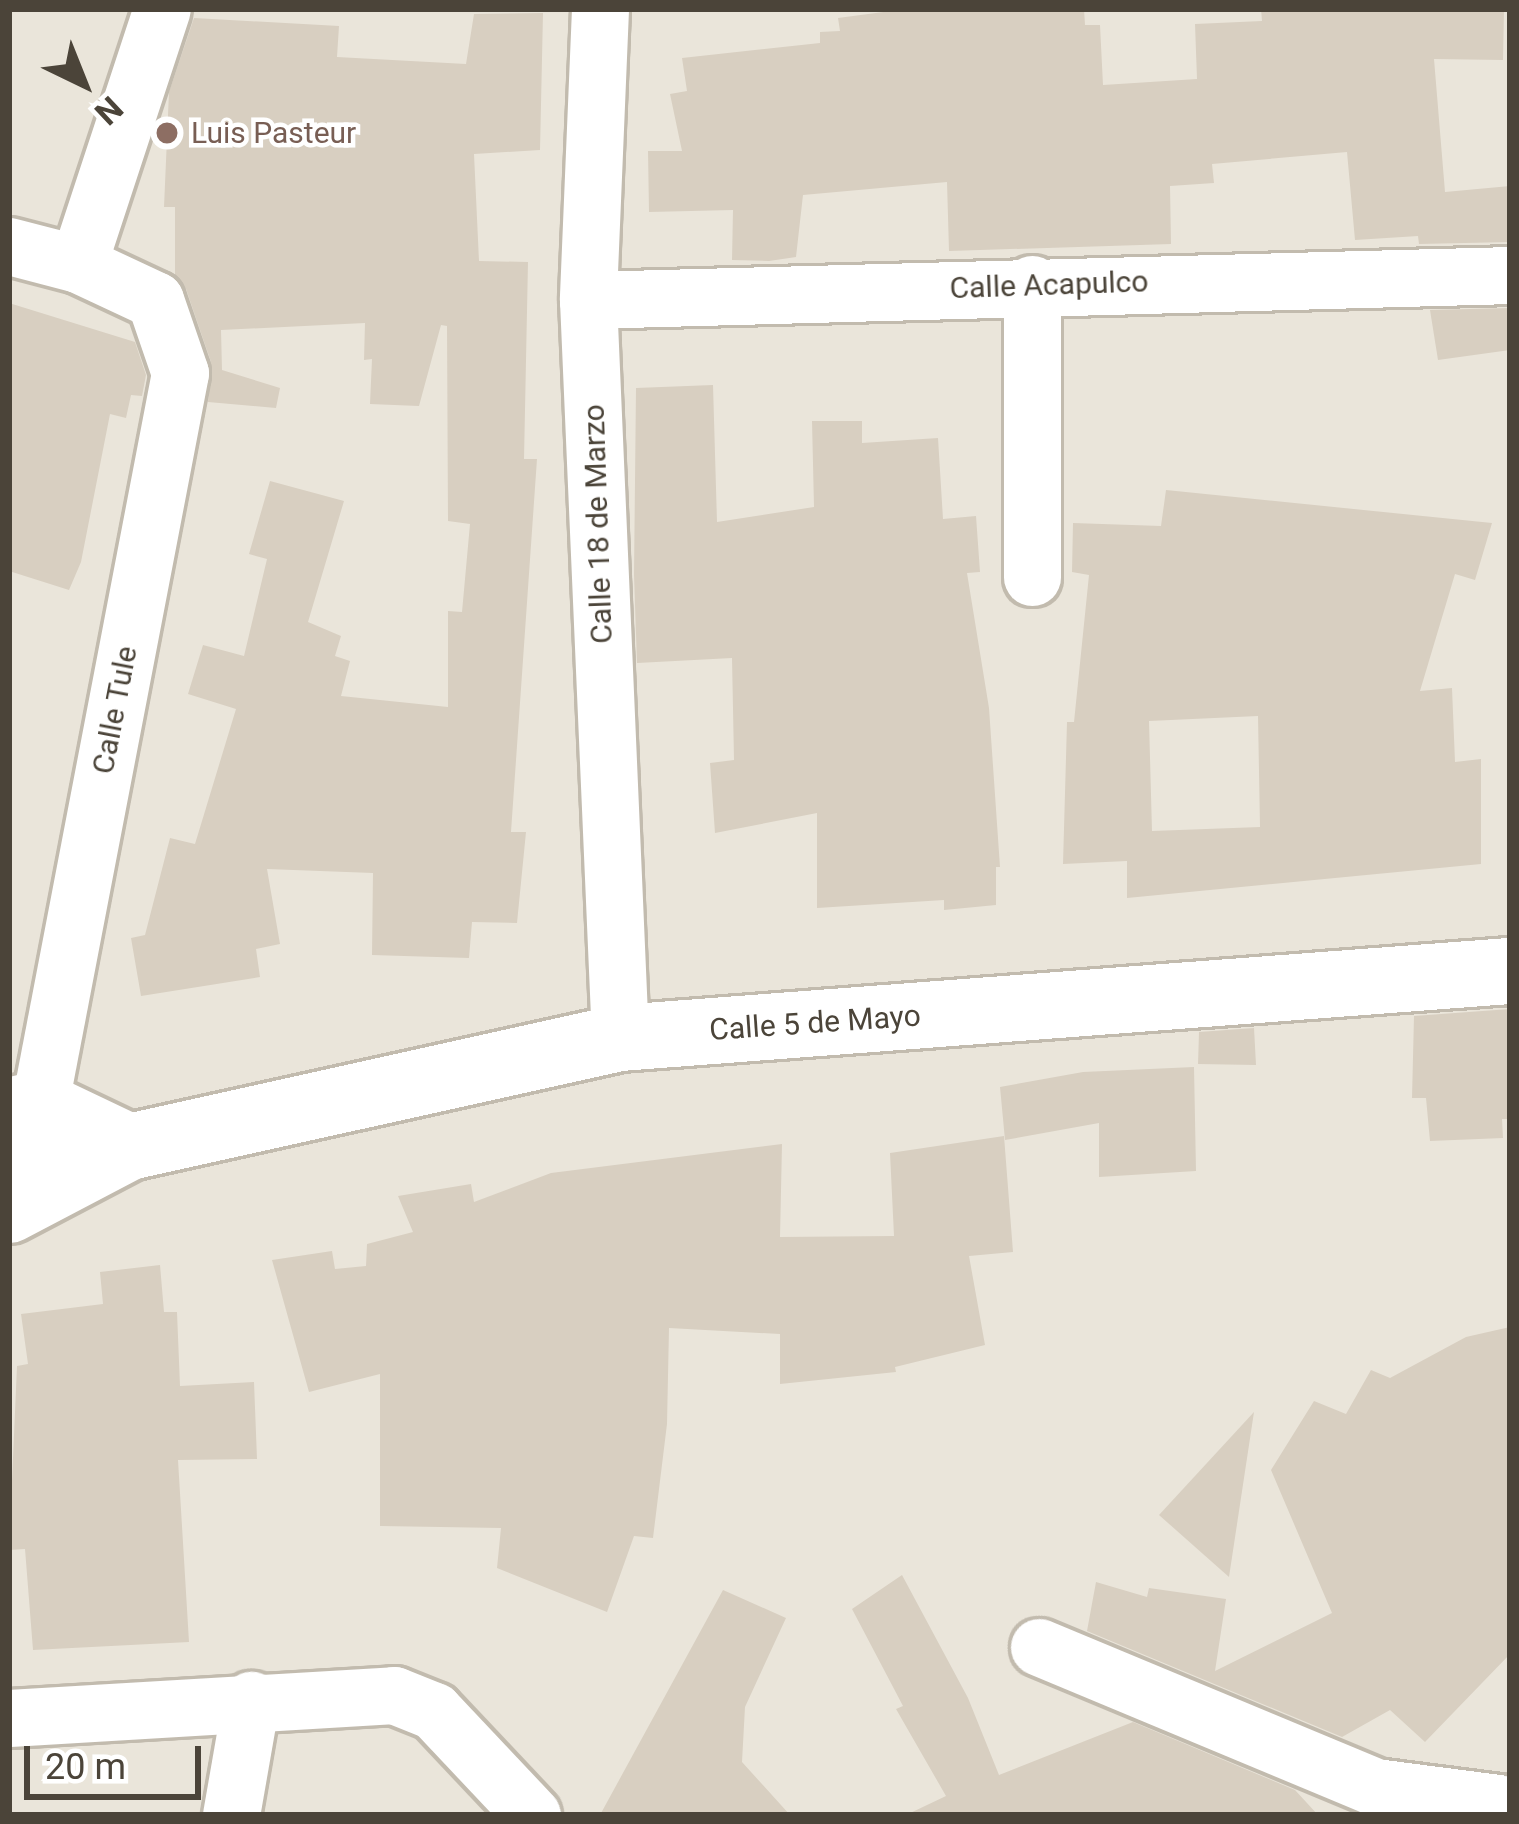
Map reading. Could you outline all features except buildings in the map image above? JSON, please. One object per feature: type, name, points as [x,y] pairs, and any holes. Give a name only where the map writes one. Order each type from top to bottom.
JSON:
[{"type":"street","points":[[78,264],[162,9]]},
{"type":"street","name":"Calle 18 de Marzo","points":[[600,9],[588,300],[620,1038]]},
{"type":"street","name":"Calle Tule","points":[[9,246],[78,264],[154,300],[180,373],[24,1107],[15,1208]]},
{"type":"street","name":"Calle Acapulco","points":[[588,300],[1032,284],[1510,275]]},
{"type":"street","points":[[1032,284],[1032,577]]},
{"type":"street","name":"Calle 5 de Mayo","points":[[15,1208],[130,1147],[620,1038],[1510,971]]},
{"type":"street","points":[[24,1107],[130,1147]]},
{"type":"street","points":[[1040,1647],[1375,1787],[1503,1804]]},
{"type":"street","points":[[9,1718],[394,1695],[434,1712],[532,1815]]},
{"type":"street","points":[[231,1815],[251,1700]]},
{"type":"shaded area","points":[[9,9],[1510,9],[1510,1815],[9,1815]]},
{"type":"place","name":"Luis Pasteur","points":[[167,133]]}]
